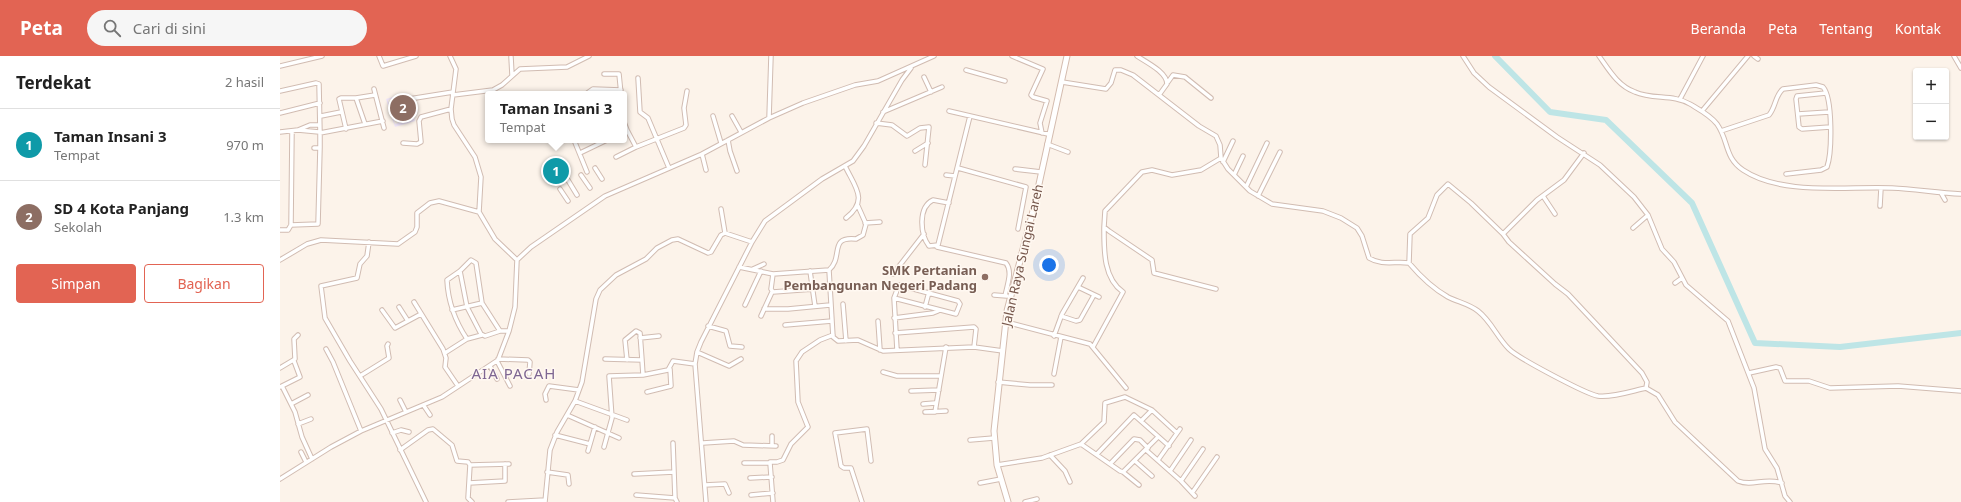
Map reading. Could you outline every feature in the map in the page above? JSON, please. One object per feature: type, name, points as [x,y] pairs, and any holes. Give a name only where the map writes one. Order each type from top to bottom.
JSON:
[{"type":"street","points":[[280,66],[322,56]]},
{"type":"street","points":[[379,56],[383,66],[416,56]]},
{"type":"street","points":[[398,56],[400,61]]},
{"type":"street","points":[[280,478],[361,431],[424,406],[442,397],[498,360],[509,331],[515,307],[516,260],[495,239],[479,212],[481,177],[472,152],[454,125],[451,109],[456,69],[450,56]]},
{"type":"street","points":[[409,99],[493,90],[520,69],[525,67],[571,66],[589,56]]},
{"type":"street","points":[[769,118],[771,56]]},
{"type":"street","points":[[516,260],[531,247],[605,196],[702,154],[769,118],[830,93],[878,81],[934,56]]},
{"type":"street","points":[[1012,56],[1043,69],[1031,95],[1047,101],[1040,123],[1042,133]]},
{"type":"street","name":"Jalan Raya Sungai Lareh","points":[[1008,502],[997,466],[994,438],[998,382],[1003,351],[1008,296],[1041,172],[1048,134],[1062,82],[1067,56]]},
{"type":"street","points":[[1137,56],[1164,75],[1168,82]]},
{"type":"street","points":[[1463,56],[1474,73],[1489,87],[1557,137],[1584,153],[1608,171],[1637,200],[1648,215],[1662,249],[1674,262],[1682,278],[1693,292],[1728,321],[1751,373],[1763,443],[1777,468],[1784,493],[1790,502]]},
{"type":"street","points":[[1599,56],[1616,80],[1635,92],[1680,99],[1702,111],[1712,119],[1721,132],[1727,150],[1733,161],[1756,178],[1787,186],[1881,188],[1961,194]]},
{"type":"street","points":[[1680,99],[1703,56]]},
{"type":"street","points":[[1702,111],[1748,56]]},
{"type":"street","points":[[1754,56],[1758,59]]},
{"type":"street","points":[[1954,56],[1961,68]]},
{"type":"street","points":[[511,57],[512,75]]},
{"type":"street","points":[[706,502],[703,443],[695,364],[696,352],[708,326],[752,242],[765,221],[773,214],[852,161],[864,146],[882,112],[911,67]]},
{"type":"street","points":[[1062,82],[1106,90],[1111,83],[1113,73],[1117,69],[1133,75],[1199,126],[1216,136],[1220,145],[1222,160],[1234,175],[1258,196],[1272,204],[1323,211],[1341,218],[1357,228],[1362,236],[1371,259],[1388,264],[1401,262],[1409,263]]},
{"type":"street","points":[[966,70],[1005,81]]},
{"type":"street","points":[[604,74],[619,74],[621,91]]},
{"type":"street","points":[[1159,95],[1173,74],[1182,76],[1211,98]]},
{"type":"street","points":[[924,76],[931,92]]},
{"type":"street","points":[[638,78],[640,112],[648,118],[669,168]]},
{"type":"street","points":[[280,91],[316,83],[319,85],[321,116],[319,125],[320,148],[318,224],[291,224]]},
{"type":"street","points":[[1721,132],[1769,115],[1773,109],[1779,92],[1783,89],[1816,85],[1823,87],[1826,93],[1830,127],[1828,165],[1826,169],[1786,174]]},
{"type":"street","points":[[882,112],[942,87]]},
{"type":"street","points":[[374,89],[384,128]]},
{"type":"street","points":[[616,157],[686,126],[684,108],[687,91]]},
{"type":"street","points":[[1826,93],[1797,96],[1799,127],[1801,129],[1830,127]]},
{"type":"street","points":[[346,129],[338,101],[340,98],[356,98],[375,95]]},
{"type":"street","points":[[356,98],[365,124]]},
{"type":"street","points":[[280,113],[320,103]]},
{"type":"street","points":[[402,143],[417,144],[421,142],[419,121],[421,117],[451,109]]},
{"type":"street","points":[[949,110],[1048,134]]},
{"type":"street","points":[[321,116],[341,112]]},
{"type":"street","points":[[1798,114],[1829,112]]},
{"type":"street","points":[[713,116],[721,143]]},
{"type":"street","points":[[732,116],[741,132]]},
{"type":"street","points":[[937,246],[970,116]]},
{"type":"street","points":[[298,130],[319,133],[383,121]]},
{"type":"street","points":[[876,123],[892,125],[907,136],[928,126],[930,128],[925,165]]},
{"type":"street","points":[[280,132],[298,130],[310,125],[319,125]]},
{"type":"street","points":[[280,230],[288,230],[291,224],[292,131]]},
{"type":"street","points":[[627,134],[636,147]]},
{"type":"street","points":[[728,140],[737,171]]},
{"type":"street","points":[[1093,348],[1123,292],[1113,283],[1104,254],[1105,211],[1142,172],[1152,170],[1172,175],[1201,170],[1222,160],[1233,141]]},
{"type":"street","points":[[575,143],[587,172]]},
{"type":"street","points":[[580,153],[601,143]]},
{"type":"street","points":[[915,151],[928,143]]},
{"type":"street","points":[[1246,187],[1267,143]]},
{"type":"street","points":[[1046,144],[1068,152]]},
{"type":"street","points":[[314,148],[320,148]]},
{"type":"street","points":[[1258,196],[1280,152]]},
{"type":"street","points":[[1503,234],[1543,196],[1564,180],[1584,153]]},
{"type":"street","points":[[702,154],[706,170]]},
{"type":"street","points":[[1234,175],[1243,156]]},
{"type":"street","points":[[845,166],[858,192],[858,206],[865,223],[861,237],[856,239],[847,238],[841,241],[838,245],[836,260],[829,270],[833,335],[838,342],[858,340],[883,351],[946,347],[974,347],[1003,351]]},
{"type":"street","points":[[560,167],[576,195]]},
{"type":"street","points":[[595,168],[602,178]]},
{"type":"street","points":[[958,168],[1026,187],[1018,229]]},
{"type":"street","points":[[1015,169],[1041,172]]},
{"type":"street","points":[[946,174],[955,176]]},
{"type":"street","points":[[581,175],[590,188]]},
{"type":"street","points":[[1646,388],[1648,383],[1642,373],[1580,306],[1509,242],[1503,234],[1471,203],[1448,184],[1438,195],[1428,218],[1410,234],[1409,263],[1420,276],[1448,297],[1469,305],[1480,312],[1511,351],[1545,371],[1600,396],[1646,388],[1658,395],[1675,422],[1738,480],[1747,483],[1768,480],[1782,483]]},
{"type":"street","points":[[1880,206],[1881,188]]},
{"type":"street","points":[[560,189],[568,201]]},
{"type":"street","points":[[1941,193],[1946,200]]},
{"type":"street","points":[[1543,196],[1555,214]]},
{"type":"street","points":[[948,203],[933,200],[929,202],[921,219],[924,234],[929,246],[937,246],[1006,263],[1010,274],[1008,296],[994,295]]},
{"type":"street","points":[[280,260],[307,244],[316,241],[331,239],[398,244],[415,232],[417,227],[417,213],[430,203],[439,201],[479,212]]},
{"type":"street","points":[[846,218],[858,206]]},
{"type":"street","points":[[721,209],[725,233]]},
{"type":"street","points":[[1633,228],[1648,215]]},
{"type":"street","points":[[865,223],[880,222]]},
{"type":"street","points":[[1104,227],[1152,260],[1153,272],[1156,275],[1216,289]]},
{"type":"street","points":[[725,233],[752,242]]},
{"type":"street","points":[[508,502],[545,501],[550,450],[579,390],[590,344],[596,299],[605,284],[616,275],[646,259],[664,243],[678,239],[708,253],[711,252],[721,235],[725,233]]},
{"type":"street","points":[[893,274],[924,234]]},
{"type":"street","points":[[369,242],[367,256],[360,264],[357,278],[321,286],[325,318],[381,409],[426,502]]},
{"type":"street","points":[[467,339],[452,310],[447,280],[460,271],[471,260],[476,263],[482,303],[500,331]]},
{"type":"street","points":[[752,270],[764,264]]},
{"type":"street","points":[[739,267],[773,274],[810,270],[829,270]]},
{"type":"street","points":[[810,270],[814,289],[815,306]]},
{"type":"street","points":[[460,271],[467,306],[482,336]]},
{"type":"street","points":[[745,306],[761,271]]},
{"type":"street","points":[[761,316],[772,292],[773,274]]},
{"type":"street","points":[[1054,336],[1061,316],[1083,278]]},
{"type":"street","points":[[1675,283],[1682,278]]},
{"type":"street","points":[[894,298],[938,311],[956,314],[960,302],[901,284],[894,298],[897,350]]},
{"type":"street","points":[[1078,287],[1099,297]]},
{"type":"street","points":[[772,292],[814,289]]},
{"type":"street","points":[[925,307],[929,292]]},
{"type":"street","points":[[1061,316],[1076,321],[1080,320],[1094,295]]},
{"type":"street","points":[[414,302],[434,331],[445,353],[444,367],[458,386]]},
{"type":"street","points":[[452,310],[482,303]]},
{"type":"street","points":[[843,304],[846,341]]},
{"type":"street","points":[[764,308],[788,309],[830,305]]},
{"type":"street","points":[[399,306],[408,321]]},
{"type":"street","points":[[382,310],[394,328],[421,314]]},
{"type":"street","points":[[894,318],[938,311]]},
{"type":"street","points":[[878,321],[880,350]]},
{"type":"street","points":[[785,325],[832,322]]},
{"type":"street","points":[[1006,322],[1054,336],[1086,342],[1093,348],[1126,388]]},
{"type":"street","points":[[708,326],[726,332],[731,347],[742,347]]},
{"type":"street","points":[[895,333],[974,327],[976,330],[974,347]]},
{"type":"street","points":[[445,353],[467,339],[500,331],[509,331]]},
{"type":"street","points":[[627,360],[625,340],[636,331],[640,333],[643,375]]},
{"type":"street","points":[[298,335],[294,339],[294,361],[300,377],[281,387],[291,404],[312,459]]},
{"type":"street","points":[[744,463],[777,462],[783,460],[791,444],[808,427],[800,408],[797,394],[797,358],[802,352],[813,344],[833,335]]},
{"type":"street","points":[[640,338],[659,336]]},
{"type":"street","points":[[1054,374],[1061,337]]},
{"type":"street","points":[[360,376],[389,358],[388,344]]},
{"type":"street","points":[[935,412],[935,403],[939,390],[946,347]]},
{"type":"street","points":[[326,349],[333,362],[361,431]]},
{"type":"street","points":[[696,352],[729,366],[741,359]]},
{"type":"street","points":[[647,392],[671,386],[670,369],[673,361],[671,355]]},
{"type":"street","points":[[605,359],[642,360]]},
{"type":"street","points":[[498,360],[528,360],[530,362],[529,374]]},
{"type":"street","points":[[498,360],[510,386]]},
{"type":"street","points":[[280,368],[294,361]]},
{"type":"street","points":[[673,361],[695,364]]},
{"type":"street","points":[[490,366],[497,379]]},
{"type":"street","points":[[1751,373],[1776,367],[1780,368],[1785,380],[1809,381],[1830,388],[1898,386],[1961,391]]},
{"type":"street","points":[[604,447],[612,414],[609,376],[643,375],[659,373],[670,369]]},
{"type":"street","points":[[883,372],[897,376],[941,376]]},
{"type":"street","points":[[998,382],[1023,385],[1052,385]]},
{"type":"street","points":[[546,400],[545,394],[549,386],[579,390]]},
{"type":"street","points":[[911,391],[939,390]]},
{"type":"street","points":[[291,404],[308,395]]},
{"type":"street","points":[[997,466],[1050,455],[1081,444],[1104,422],[1104,404],[1106,402],[1125,398],[1152,410],[1178,431],[1158,460]]},
{"type":"street","points":[[400,400],[406,412]]},
{"type":"street","points":[[575,401],[627,420]]},
{"type":"street","points":[[923,404],[935,403]]},
{"type":"street","points":[[424,406],[430,414]]},
{"type":"street","points":[[1141,421],[1152,410]]},
{"type":"street","points":[[925,412],[946,411]]},
{"type":"street","points":[[567,415],[619,438]]},
{"type":"street","points":[[1097,454],[1133,416],[1136,416],[1158,438],[1169,446]]},
{"type":"street","points":[[298,424],[311,419]]},
{"type":"street","points":[[588,451],[595,427]]},
{"type":"street","points":[[400,450],[428,430],[432,429],[452,445],[457,461],[468,462],[470,465],[507,464],[505,481],[469,483]]},
{"type":"street","points":[[862,502],[851,468],[844,468],[841,466],[835,433],[867,429],[871,461]]},
{"type":"street","points":[[392,433],[401,430],[409,432]]},
{"type":"street","points":[[556,435],[590,444]]},
{"type":"street","points":[[703,443],[734,440],[743,445],[774,446],[772,436]]},
{"type":"street","points":[[970,440],[994,438]]},
{"type":"street","points":[[1124,472],[1158,438]]},
{"type":"street","points":[[1110,464],[1134,439],[1140,440],[1147,449],[1181,481],[1193,495],[1217,456]]},
{"type":"street","points":[[1170,471],[1192,440]]},
{"type":"street","points":[[672,443],[675,498],[677,502]]},
{"type":"street","points":[[1081,444],[1124,472],[1139,485]]},
{"type":"street","points":[[1181,481],[1203,449]]},
{"type":"street","points":[[301,452],[306,462]]},
{"type":"street","points":[[1050,455],[1068,475],[1070,482]]},
{"type":"street","points":[[1135,461],[1152,476]]},
{"type":"street","points":[[770,462],[773,502]]},
{"type":"street","points":[[470,465],[468,498],[472,502]]},
{"type":"street","points":[[547,472],[568,475],[569,484]]},
{"type":"street","points":[[634,474],[674,472]]},
{"type":"street","points":[[750,478],[772,476]]},
{"type":"street","points":[[980,483],[1001,479]]},
{"type":"street","points":[[705,485],[731,484]]},
{"type":"street","points":[[726,485],[729,493]]},
{"type":"street","points":[[751,495],[773,493]]},
{"type":"street","points":[[636,495],[675,498]]},
{"type":"street","points":[[1025,502],[1036,499]]},
{"type":"shaded area","points":[[406,93],[415,121],[395,127],[386,99]],"holes":[[[405,95],[407,100],[394,104],[400,122],[395,124],[388,100]]]},
{"type":"waterway","points":[[1495,56],[1550,112],[1606,120],[1692,203],[1755,343],[1840,347],[1961,333]]},
{"type":"place","name":"SD 4 Kota Panjang","points":[[403,108]]},
{"type":"place","name":"Taman Insani 3","points":[[556,171]]},
{"type":"place","name":"SMK Pertanian Pembangunan Negeri Padang","points":[[985,277]]},
{"type":"district","name":"AIA PACAH","points":[[514,373]]}]
